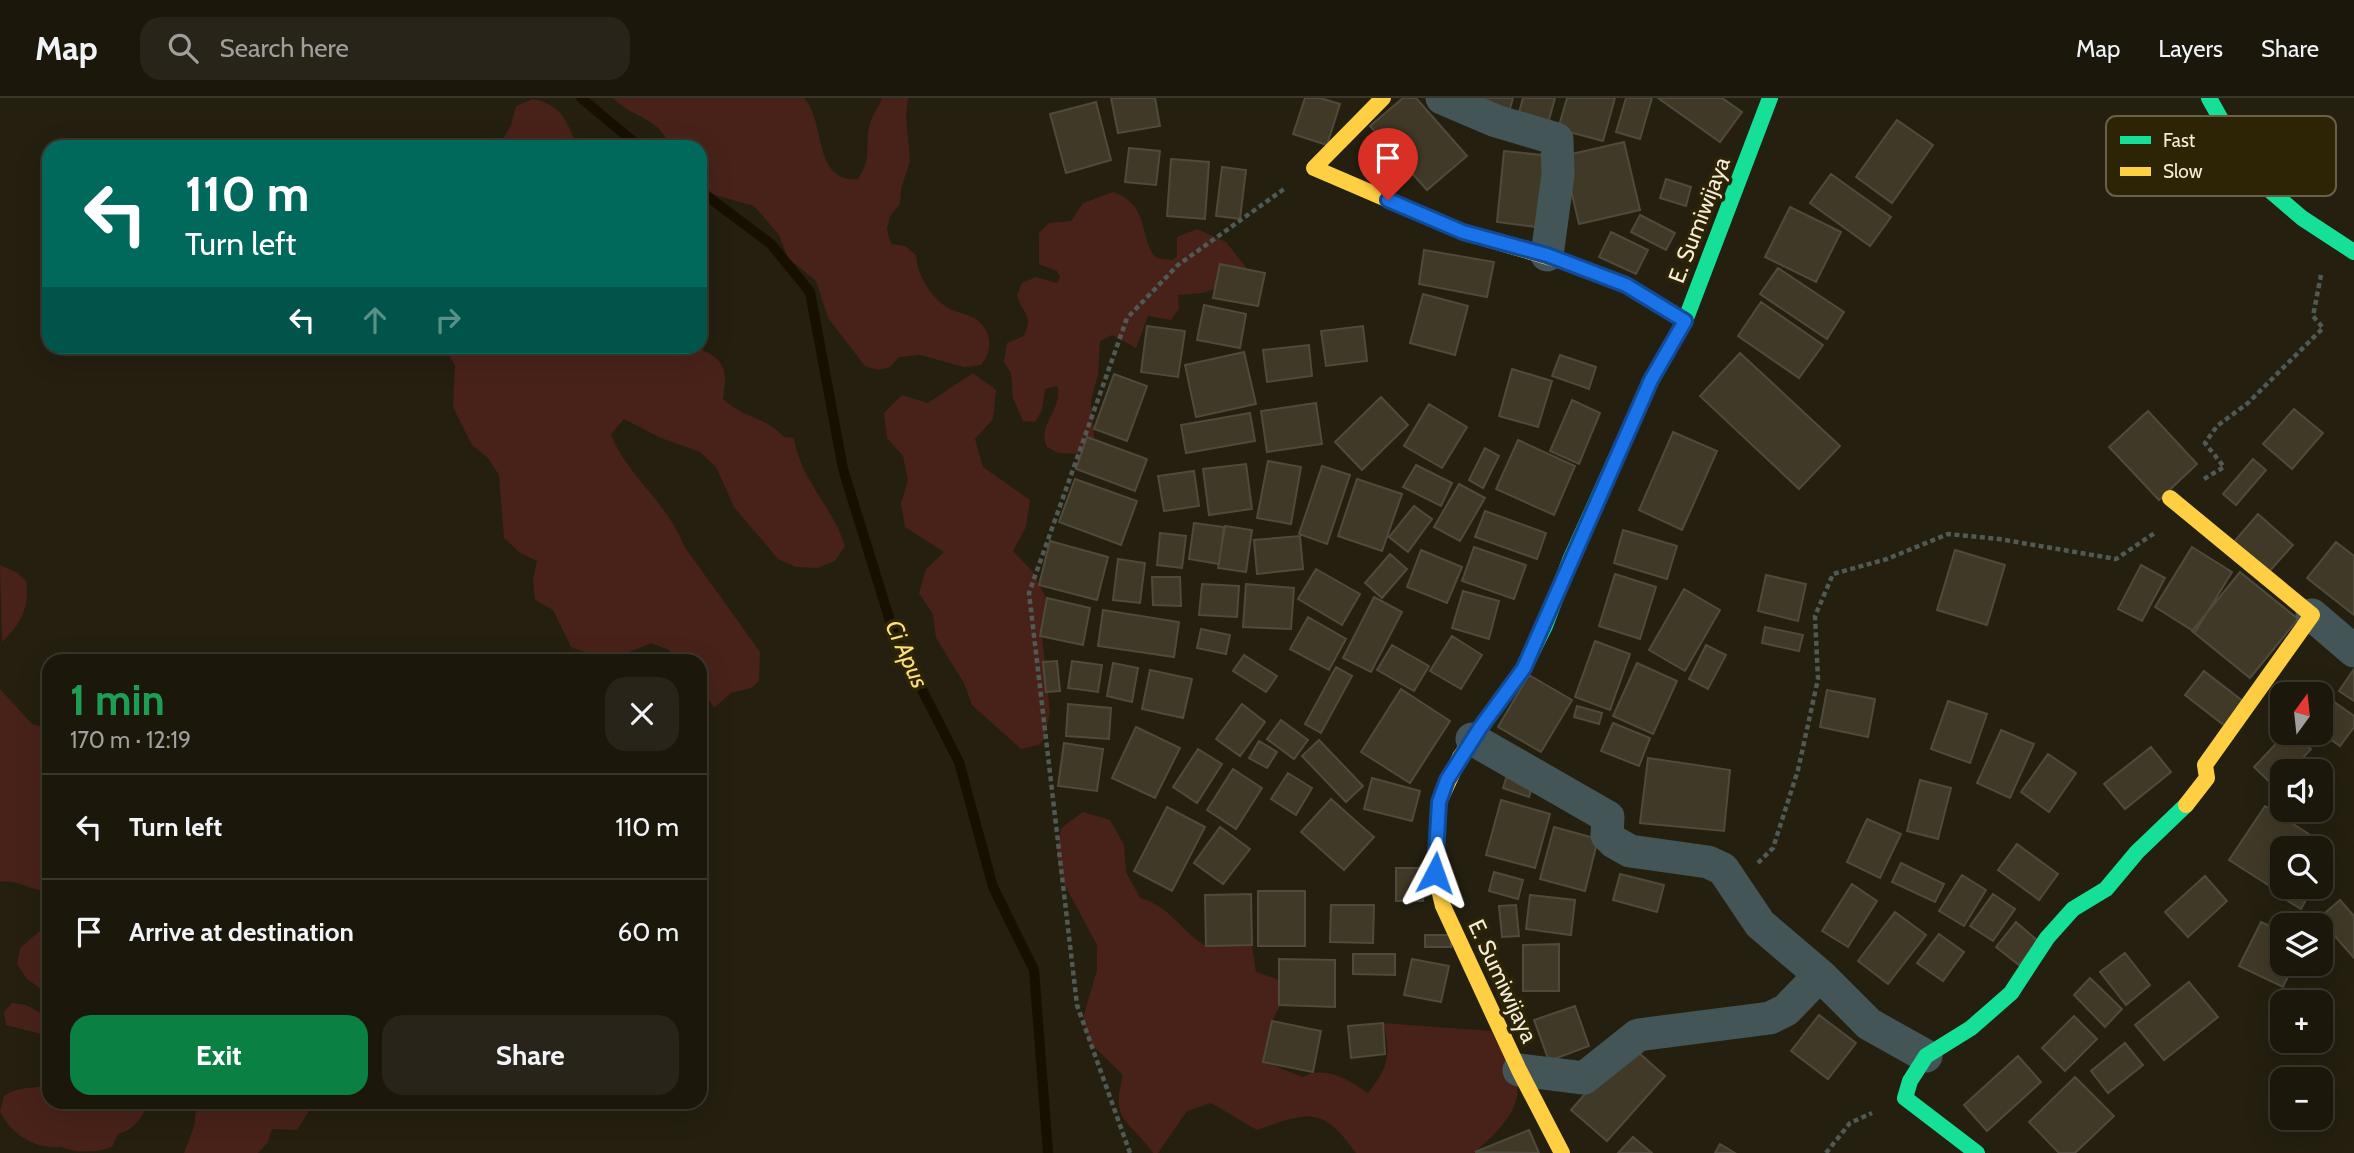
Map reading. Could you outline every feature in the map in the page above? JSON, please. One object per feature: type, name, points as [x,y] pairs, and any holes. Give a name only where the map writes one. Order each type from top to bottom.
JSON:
[{"type":"street","points":[[1383,98],[1314,168],[1463,232],[1547,255],[1626,285],[1685,321]]},
{"type":"street","points":[[1442,98],[1496,121],[1557,139],[1558,175],[1547,255]]},
{"type":"street","name":"E. Sumiwijaya","points":[[1562,1153],[1519,1070],[1443,906],[1435,873],[1439,802],[1447,780],[1472,739],[1524,668],[1651,380],[1685,321],[1770,98]]},
{"type":"street","points":[[2209,98],[2219,116]]},
{"type":"street","points":[[2276,196],[2302,218],[2354,252]]},
{"type":"street","points":[[2170,498],[2354,651]]},
{"type":"street","points":[[1977,1153],[1905,1098],[1910,1081],[1926,1056],[1970,1028],[2011,992],[2047,938],[2073,909],[2106,889],[2137,852],[2197,794],[2207,778],[2205,765],[2312,615]]},
{"type":"street","points":[[1472,739],[1608,817],[1608,835],[1614,842],[1630,850],[1708,862],[1723,869],[1732,878],[1735,889],[1760,924],[1820,975],[1869,1024],[1926,1056]]},
{"type":"street","points":[[1519,1070],[1584,1078],[1638,1035],[1770,1018],[1786,1010],[1820,975]]},
{"type":"path","points":[[1130,1153],[1077,1005],[1029,593],[1127,318],[1178,265],[1314,168]]},
{"type":"path","points":[[1735,889],[1773,848],[1798,770],[1818,679],[1815,616],[1833,574],[1887,559],[1948,534],[1999,539],[2116,559],[2155,534],[2170,498],[2224,467],[2204,443],[2217,426],[2259,394],[2323,328],[2314,316],[2329,236]]},
{"type":"path","points":[[1826,1153],[1850,1123],[1905,1098]]},
{"type":"shaded area","points":[[613,98],[804,98],[811,109],[822,149],[833,171],[843,177],[858,179],[867,158],[871,120],[882,98],[908,98],[906,116],[910,161],[901,189],[900,204],[890,216],[887,229],[891,244],[905,246],[916,255],[921,276],[939,301],[983,325],[989,345],[981,365],[964,367],[920,355],[899,357],[890,367],[878,370],[865,366],[828,318],[816,281],[788,258],[779,235],[754,206],[715,195],[707,189],[707,140],[667,140],[652,123]]},
{"type":"shaded area","points":[[533,99],[551,106],[562,116],[575,140],[503,140],[511,125],[516,106]]},
{"type":"shaded area","points":[[1113,192],[1125,198],[1139,214],[1148,243],[1157,258],[1173,260],[1177,256],[1177,237],[1197,229],[1226,242],[1246,267],[1240,280],[1203,293],[1178,295],[1179,309],[1171,320],[1148,316],[1136,348],[1112,335],[1100,341],[1098,374],[1091,401],[1095,446],[1085,454],[1058,453],[1047,447],[1045,439],[1047,424],[1057,402],[1057,386],[1045,389],[1042,410],[1035,422],[1023,421],[1013,398],[1011,373],[1004,362],[1007,343],[1024,336],[1028,323],[1017,295],[1022,283],[1036,277],[1057,283],[1060,277],[1057,271],[1039,264],[1039,233],[1049,223],[1071,221],[1083,203]]},
{"type":"shaded area","points":[[707,352],[722,366],[725,380],[723,399],[731,406],[769,425],[784,437],[794,438],[803,467],[833,518],[845,546],[835,561],[817,568],[796,567],[778,559],[734,507],[716,467],[700,452],[661,438],[624,419],[611,434],[626,462],[667,515],[684,546],[760,652],[759,681],[751,688],[731,693],[714,708],[707,696],[707,654],[673,654],[651,643],[623,654],[593,654],[571,647],[553,610],[535,600],[533,580],[537,561],[519,552],[504,538],[499,475],[488,458],[472,445],[453,407],[455,366],[449,354]]},
{"type":"shaded area","points":[[973,373],[996,390],[993,419],[975,439],[983,467],[1030,500],[1026,527],[1013,551],[1033,572],[1046,598],[1041,626],[1050,712],[1044,739],[1039,745],[1021,749],[972,705],[964,683],[936,638],[933,614],[919,593],[926,569],[944,552],[905,527],[901,504],[908,480],[903,456],[887,438],[884,413],[902,395],[928,403]]},
{"type":"shaded area","points":[[0,565],[16,572],[26,581],[27,590],[23,614],[2,642]]},
{"type":"shaded area","points":[[0,689],[32,724],[42,727],[42,890],[14,882],[0,882]]},
{"type":"shaded area","points":[[1083,812],[1110,820],[1124,845],[1126,872],[1140,898],[1160,907],[1206,946],[1244,939],[1252,945],[1256,972],[1291,984],[1272,1021],[1282,1037],[1264,1062],[1303,1077],[1328,1073],[1353,1083],[1368,1093],[1386,1060],[1387,1044],[1383,1023],[1491,1031],[1508,1061],[1518,1091],[1516,1101],[1505,1121],[1474,1153],[1356,1153],[1344,1137],[1323,1120],[1302,1117],[1257,1130],[1211,1103],[1187,1111],[1158,1153],[1153,1153],[1120,1112],[1123,1075],[1088,1041],[1083,1018],[1097,970],[1097,945],[1060,876],[1057,852],[1061,828]]},
{"type":"shaded area","points":[[42,929],[42,990],[27,979],[17,964],[20,948]]},
{"type":"shaded area","points":[[12,1003],[26,1005],[42,1013],[42,1034],[6,1025],[4,1012]]},
{"type":"shaded area","points":[[42,1086],[42,1109],[147,1109],[135,1125],[118,1134],[112,1147],[86,1152],[42,1146],[17,1133],[0,1111],[4,1096],[17,1090]]},
{"type":"shaded area","points":[[196,1109],[310,1109],[297,1130],[272,1129],[268,1142],[258,1153],[184,1153],[194,1127]]},
{"type":"building","points":[[1111,98],[1155,98],[1160,126],[1118,133]]},
{"type":"building","points":[[1305,98],[1320,98],[1340,104],[1327,145],[1293,134]]},
{"type":"building","points":[[1403,98],[1416,98],[1467,156],[1427,190],[1370,126]]},
{"type":"building","points":[[1482,98],[1513,98],[1507,119]]},
{"type":"building","points":[[1523,98],[1555,98],[1546,131],[1516,123]]},
{"type":"building","points":[[1567,98],[1615,98],[1603,141],[1558,129]]},
{"type":"building","points":[[1626,98],[1652,98],[1640,139],[1616,132]]},
{"type":"building","points":[[1658,98],[1722,98],[1742,112],[1720,142]]},
{"type":"building","points":[[1096,102],[1111,160],[1066,173],[1050,114]]},
{"type":"building","points":[[1897,120],[1933,145],[1892,203],[1856,177]]},
{"type":"building","points":[[1624,142],[1640,210],[1579,224],[1563,156]]},
{"type":"building","points":[[1129,148],[1160,151],[1156,185],[1125,182]]},
{"type":"building","points":[[1504,151],[1551,156],[1544,228],[1497,222]]},
{"type":"building","points":[[1171,159],[1209,162],[1205,219],[1167,216]]},
{"type":"building","points":[[1222,167],[1246,170],[1240,219],[1216,216]]},
{"type":"building","points":[[1831,174],[1891,217],[1870,246],[1810,203]]},
{"type":"building","points":[[1666,179],[1691,187],[1686,206],[1660,198]]},
{"type":"building","points":[[1790,207],[1841,232],[1816,282],[1765,257]]},
{"type":"building","points":[[1640,215],[1675,233],[1666,250],[1631,232]]},
{"type":"building","points":[[1611,232],[1648,250],[1636,274],[1599,257]]},
{"type":"building","points":[[1424,250],[1494,262],[1487,297],[1419,284]]},
{"type":"building","points":[[1220,264],[1265,273],[1258,306],[1213,298]]},
{"type":"building","points":[[1778,268],[1844,312],[1827,339],[1760,294]]},
{"type":"building","points":[[1423,294],[1468,306],[1455,355],[1410,343]]},
{"type":"building","points":[[1761,302],[1823,345],[1799,378],[1738,336]]},
{"type":"building","points":[[1204,305],[1246,314],[1240,348],[1197,340]]},
{"type":"building","points":[[1147,326],[1185,331],[1178,377],[1141,372]]},
{"type":"building","points":[[1363,326],[1367,361],[1326,366],[1321,331]]},
{"type":"building","points":[[1309,345],[1312,376],[1267,382],[1263,350]]},
{"type":"building","points":[[1244,352],[1256,404],[1196,417],[1185,365]]},
{"type":"building","points":[[1740,353],[1840,446],[1799,489],[1700,396]]},
{"type":"building","points":[[1560,355],[1596,367],[1589,389],[1552,376]]},
{"type":"building","points":[[1512,369],[1552,381],[1538,427],[1499,416]]},
{"type":"building","points":[[1114,374],[1147,386],[1127,441],[1094,429]]},
{"type":"building","points":[[1381,397],[1408,425],[1362,470],[1335,442]]},
{"type":"building","points":[[1572,400],[1600,413],[1579,464],[1550,451]]},
{"type":"building","points":[[1316,403],[1322,444],[1267,452],[1261,411]]},
{"type":"building","points":[[1429,404],[1467,427],[1442,468],[1404,446]]},
{"type":"building","points":[[2294,409],[2323,433],[2292,469],[2263,444]]},
{"type":"building","points":[[2148,411],[2197,464],[2159,500],[2109,447]]},
{"type":"building","points":[[1250,413],[1255,441],[1186,453],[1181,425]]},
{"type":"building","points":[[1673,432],[1717,451],[1682,530],[1639,510]]},
{"type":"building","points":[[1087,437],[1147,459],[1135,491],[1076,469]]},
{"type":"building","points":[[1518,440],[1575,466],[1554,515],[1496,489]]},
{"type":"building","points":[[1485,448],[1499,456],[1483,488],[1469,480]]},
{"type":"building","points":[[2253,459],[2266,470],[2236,505],[2223,494]]},
{"type":"building","points":[[1268,461],[1301,467],[1291,524],[1257,518]]},
{"type":"building","points":[[1246,464],[1252,509],[1209,515],[1203,469]]},
{"type":"building","points":[[1416,465],[1452,483],[1441,506],[1403,487]]},
{"type":"building","points":[[1322,466],[1350,475],[1327,544],[1299,534]]},
{"type":"building","points":[[1194,471],[1199,506],[1164,511],[1158,476]]},
{"type":"building","points":[[1075,479],[1137,501],[1121,545],[1059,522]]},
{"type":"building","points":[[1357,479],[1402,494],[1382,551],[1338,536]]},
{"type":"building","points":[[1459,484],[1485,498],[1460,541],[1434,527]]},
{"type":"building","points":[[1414,506],[1432,519],[1408,552],[1389,537]]},
{"type":"building","points":[[1485,511],[1546,533],[1537,559],[1475,537]]},
{"type":"building","points":[[2258,514],[2293,545],[2267,574],[2233,543]]},
{"type":"building","points":[[1194,523],[1224,527],[1219,564],[1189,559]]},
{"type":"building","points":[[1225,526],[1252,530],[1246,572],[1218,568]]},
{"type":"building","points":[[1623,530],[1677,546],[1667,579],[1614,563]]},
{"type":"building","points":[[1160,533],[1186,536],[1182,568],[1157,565]]},
{"type":"building","points":[[1300,536],[1303,569],[1257,574],[1254,540]]},
{"type":"building","points":[[1050,541],[1108,557],[1097,600],[1039,585]]},
{"type":"building","points":[[2336,542],[2354,556],[2354,615],[2307,578]]},
{"type":"building","points":[[1474,547],[1526,565],[1514,599],[1462,581]]},
{"type":"building","points":[[2192,547],[2232,572],[2195,632],[2155,607]]},
{"type":"building","points":[[1421,550],[1462,567],[1447,603],[1407,587]]},
{"type":"building","points":[[1955,550],[2005,565],[1987,625],[1937,610]]},
{"type":"building","points":[[1390,554],[1407,569],[1382,598],[1365,583]]},
{"type":"building","points":[[1118,559],[1145,563],[1140,603],[1113,600]]},
{"type":"building","points":[[2141,565],[2165,578],[2142,621],[2118,609]]},
{"type":"building","points":[[1316,569],[1360,594],[1342,625],[1298,599]]},
{"type":"building","points":[[2240,572],[2298,619],[2250,678],[2192,631]]},
{"type":"building","points":[[1615,574],[1656,587],[1640,639],[1599,626]]},
{"type":"building","points":[[1766,575],[1806,584],[1798,621],[1758,611]]},
{"type":"building","points":[[1152,577],[1180,577],[1181,606],[1153,605]]},
{"type":"building","points":[[1202,584],[1239,586],[1237,617],[1199,615]]},
{"type":"building","points":[[1246,584],[1294,588],[1291,629],[1243,627]]},
{"type":"building","points":[[1684,589],[1720,610],[1685,671],[1649,650]]},
{"type":"building","points":[[1463,591],[1499,601],[1489,639],[1452,628]]},
{"type":"building","points":[[1374,597],[1402,612],[1371,672],[1343,658]]},
{"type":"building","points":[[1047,598],[1090,608],[1083,645],[1040,636]]},
{"type":"building","points":[[1103,610],[1179,622],[1174,657],[1098,646]]},
{"type":"building","points":[[1308,617],[1346,639],[1329,670],[1290,649]]},
{"type":"building","points":[[1765,627],[1803,635],[1799,651],[1762,643]]},
{"type":"building","points":[[1201,629],[1230,635],[1226,654],[1197,648]]},
{"type":"building","points":[[1452,636],[1482,655],[1461,689],[1430,671]]},
{"type":"building","points":[[1595,641],[1630,654],[1610,710],[1575,697]]},
{"type":"building","points":[[1392,645],[1429,666],[1414,691],[1377,670]]},
{"type":"building","points":[[1706,645],[1726,655],[1708,689],[1689,679]]},
{"type":"building","points":[[1244,655],[1277,676],[1266,692],[1233,671]]},
{"type":"building","points":[[1057,661],[1060,691],[1046,692],[1043,662]]},
{"type":"building","points":[[1072,661],[1102,665],[1098,692],[1068,688]]},
{"type":"building","points":[[1113,663],[1138,668],[1132,702],[1107,696]]},
{"type":"building","points":[[1637,663],[1677,681],[1653,734],[1613,716]]},
{"type":"building","points":[[1336,667],[1352,676],[1321,733],[1305,724]]},
{"type":"building","points":[[2354,669],[2354,701],[2339,691]]},
{"type":"building","points":[[1150,670],[1192,679],[1183,718],[1142,709]]},
{"type":"building","points":[[2204,671],[2244,702],[2225,726],[2185,695]]},
{"type":"building","points":[[1529,675],[1572,700],[1541,752],[1498,727]]},
{"type":"building","points":[[1401,689],[1450,721],[1410,783],[1361,752]]},
{"type":"building","points":[[1827,690],[1875,699],[1868,737],[1820,727]]},
{"type":"building","points":[[1948,701],[1987,714],[1970,763],[1931,749]]},
{"type":"building","points":[[2333,701],[2354,716],[2354,727],[2340,746],[2333,741]]},
{"type":"building","points":[[1068,704],[1111,708],[1109,739],[1066,736]]},
{"type":"building","points":[[1242,704],[1265,722],[1240,756],[1216,739]]},
{"type":"building","points":[[1577,706],[1602,713],[1599,724],[1574,717]]},
{"type":"building","points":[[1281,720],[1308,740],[1294,759],[1267,739]]},
{"type":"building","points":[[1613,723],[1650,738],[1639,766],[1601,751]]},
{"type":"building","points":[[1136,727],[1180,748],[1155,798],[1112,778]]},
{"type":"building","points":[[2001,730],[2034,744],[2010,798],[1977,783]]},
{"type":"building","points":[[1319,740],[1363,786],[1346,802],[1302,756]]},
{"type":"building","points":[[1259,741],[1277,752],[1267,768],[1249,758]]},
{"type":"building","points":[[1064,743],[1103,749],[1097,791],[1058,786]]},
{"type":"building","points":[[2274,746],[2308,746],[2311,749],[2302,759],[2270,759],[2270,782],[2254,767]]},
{"type":"building","points":[[2151,747],[2171,772],[2125,809],[2104,784]]},
{"type":"building","points":[[1198,749],[1222,764],[1197,803],[1173,787]]},
{"type":"building","points":[[2048,754],[2076,773],[2049,812],[2021,792]]},
{"type":"building","points":[[1648,758],[1730,770],[1724,831],[1640,823]]},
{"type":"building","points":[[1233,769],[1262,788],[1236,829],[1207,810]]},
{"type":"building","points":[[1508,772],[1534,781],[1529,797],[1503,788]]},
{"type":"building","points":[[1288,773],[1312,788],[1296,815],[1271,799]]},
{"type":"building","points":[[1372,778],[1420,791],[1412,821],[1364,809]]},
{"type":"building","points":[[1920,780],[1951,788],[1938,839],[1907,831]]},
{"type":"building","points":[[1331,799],[1374,837],[1344,870],[1301,832]]},
{"type":"building","points":[[1501,800],[1550,814],[1535,868],[1486,855]]},
{"type":"building","points":[[2265,806],[2270,809],[2270,822],[2290,822],[2312,836],[2270,836],[2270,886],[2229,860]]},
{"type":"building","points":[[1167,807],[1205,827],[1172,891],[1134,871]]},
{"type":"building","points":[[1867,819],[1901,834],[1880,878],[1847,862]]},
{"type":"building","points":[[1220,827],[1250,849],[1223,884],[1194,863]]},
{"type":"building","points":[[1554,827],[1598,839],[1585,891],[1540,879]]},
{"type":"building","points":[[2017,844],[2058,874],[2039,900],[1998,870]]},
{"type":"building","points":[[1901,863],[1944,884],[1935,902],[1892,882]]},
{"type":"building","points":[[1396,868],[1422,868],[1423,901],[1396,901]]},
{"type":"building","points":[[1494,872],[1523,880],[1518,899],[1489,891]]},
{"type":"building","points":[[1620,874],[1664,885],[1657,912],[1613,900]]},
{"type":"building","points":[[1962,875],[1986,890],[1964,926],[1939,911]]},
{"type":"building","points":[[2205,876],[2227,901],[2188,937],[2165,912]]},
{"type":"building","points":[[1852,884],[1877,901],[1848,947],[1822,931]]},
{"type":"building","points":[[1258,891],[1305,891],[1305,946],[1258,946]]},
{"type":"building","points":[[1251,894],[1252,945],[1206,946],[1205,895]]},
{"type":"building","points":[[1993,894],[2015,909],[1993,941],[1970,926]]},
{"type":"building","points":[[1530,895],[1575,900],[1571,935],[1526,929]]},
{"type":"building","points":[[2285,899],[2306,899],[2301,909]]},
{"type":"building","points":[[2340,900],[2354,916],[2354,958],[2333,934],[2333,913],[2325,913]]},
{"type":"building","points":[[1331,905],[1374,905],[1373,943],[1330,942]]},
{"type":"building","points":[[1516,905],[1519,936],[1502,937],[1499,906]]},
{"type":"building","points":[[1895,912],[1926,935],[1888,984],[1858,961]]},
{"type":"building","points":[[2016,922],[2038,941],[2019,965],[1996,947]]},
{"type":"building","points":[[2261,922],[2270,926],[2270,976],[2288,976],[2283,987],[2239,966]]},
{"type":"building","points":[[1939,934],[1964,952],[1943,981],[1917,963]]},
{"type":"building","points":[[1425,935],[1451,935],[1451,947],[1425,947]]},
{"type":"building","points":[[1559,944],[1559,991],[1523,991],[1523,945]]},
{"type":"building","points":[[2125,953],[2150,985],[2126,1005],[2100,972]]},
{"type":"building","points":[[1353,954],[1395,954],[1395,975],[1353,974]]},
{"type":"building","points":[[1279,959],[1335,960],[1335,1007],[1279,1005]]},
{"type":"building","points":[[1412,959],[1449,966],[1441,1002],[1404,995]]},
{"type":"building","points":[[2090,978],[2122,1009],[2105,1027],[2074,995]]},
{"type":"building","points":[[2189,982],[2218,1017],[2164,1060],[2135,1025]]},
{"type":"building","points":[[1575,1006],[1589,1046],[1549,1061],[1534,1020]]},
{"type":"building","points":[[1819,1015],[1856,1043],[1828,1079],[1791,1051]]},
{"type":"building","points":[[2074,1016],[2097,1039],[2065,1071],[2042,1048]]},
{"type":"building","points":[[1272,1021],[1321,1031],[1313,1072],[1263,1062]]},
{"type":"building","points":[[1383,1023],[1385,1054],[1351,1058],[1348,1026]]},
{"type":"building","points":[[2125,1043],[2143,1065],[2108,1093],[2091,1071]]},
{"type":"building","points":[[1629,1044],[1665,1076],[1607,1141],[1571,1110]]},
{"type":"building","points":[[2018,1056],[2041,1082],[1987,1131],[1964,1105]]},
{"type":"building","points":[[2075,1077],[2114,1116],[2075,1153],[2059,1153],[2029,1122]]},
{"type":"building","points":[[1529,1130],[1539,1153],[1475,1152]]},
{"type":"building","points":[[1633,1137],[1652,1153],[1618,1153]]},
{"type":"building","points":[[1720,1144],[1735,1153],[1715,1153]]},
{"type":"waterway","name":"Ci Apus","points":[[581,98],[632,140]]},
{"type":"waterway","name":"Ci Apus","points":[[707,196],[771,244],[810,292],[843,469],[895,637],[959,762],[993,887],[1034,970],[1048,1153]]},
{"type":"traffic: fast","points":[[1492,712],[1524,668],[1545,626],[1570,560],[1651,380],[1685,321],[1770,98]]},
{"type":"traffic: fast","points":[[2209,98],[2219,116]]},
{"type":"traffic: fast","points":[[2276,196],[2302,218],[2354,252]]},
{"type":"traffic: fast","points":[[1565,262],[1626,285],[1685,321]]},
{"type":"traffic: fast","points":[[1977,1153],[1905,1098],[1910,1081],[1926,1056],[1971,1028],[2011,993],[2047,938],[2073,909],[2106,889],[2137,852],[2186,805]]},
{"type":"traffic: slow","points":[[1383,98],[1314,168],[1463,232],[1565,262]]},
{"type":"traffic: slow","points":[[2170,498],[2312,615],[2205,765],[2207,778],[2186,805]]},
{"type":"traffic: slow","points":[[1492,712],[1460,757],[1439,802],[1435,873],[1443,906],[1519,1070],[1562,1153]]},
{"type":"route","points":[[1388,200],[1463,232],[1547,255],[1626,285],[1685,321],[1651,380],[1570,560],[1545,626],[1524,668],[1460,757],[1447,780],[1439,802],[1435,873]]}]
